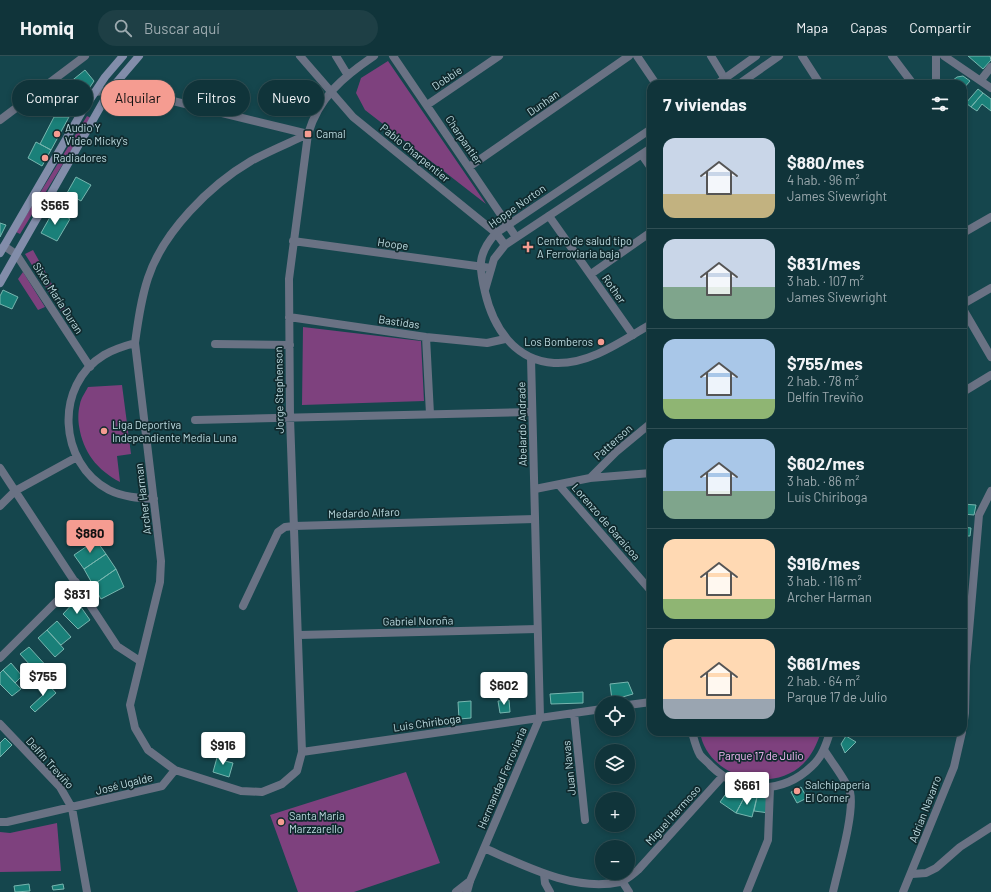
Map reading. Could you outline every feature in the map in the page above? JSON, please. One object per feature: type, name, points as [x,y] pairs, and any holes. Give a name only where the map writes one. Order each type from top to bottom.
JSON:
[{"type":"main road","points":[[2,249],[95,92],[124,56]]},
{"type":"main road","points":[[119,80],[139,56]]},
{"type":"main road","points":[[0,283],[101,106]]},
{"type":"street","points":[[0,120],[85,56]]},
{"type":"street","name":"Pablo Charpentier","points":[[300,56],[307,62],[353,117],[496,233],[505,245]]},
{"type":"street","points":[[336,56],[348,74]]},
{"type":"street","name":"Jorge Stephenson","points":[[302,752],[299,635],[290,418],[289,279],[308,134],[313,118],[331,91],[348,74],[374,56]]},
{"type":"street","name":"Charpantier","points":[[393,56],[516,237]]},
{"type":"street","name":"Dobbie","points":[[427,104],[499,56]]},
{"type":"street","name":"Dunhan","points":[[469,167],[630,56]]},
{"type":"street","points":[[637,56],[653,80]]},
{"type":"street","points":[[711,56],[726,80]]},
{"type":"street","points":[[728,80],[756,56]]},
{"type":"street","points":[[745,80],[778,56]]},
{"type":"street","points":[[802,56],[817,80]]},
{"type":"street","points":[[892,56],[910,80]]},
{"type":"street","points":[[936,56],[936,80]]},
{"type":"street","points":[[944,56],[991,88]]},
{"type":"street","points":[[981,80],[991,67]]},
{"type":"street","points":[[95,92],[101,91]]},
{"type":"street","points":[[175,101],[308,134]]},
{"type":"street","name":"Hoppe Norton","points":[[531,358],[517,350],[505,338],[495,324],[490,313],[481,278],[480,267],[483,251],[496,233],[508,224],[647,132]]},
{"type":"street","name":"Archer Harman","points":[[302,752],[297,771],[282,784],[262,792],[241,791],[175,770],[148,750],[135,728],[130,705],[160,582],[161,561],[135,343],[148,276],[163,247],[186,215],[215,188],[250,162],[308,134]]},
{"type":"street","points":[[485,291],[494,259],[505,245],[647,151]]},
{"type":"street","points":[[642,155],[647,162]]},
{"type":"street","name":"Rother","points":[[549,216],[633,335]]},
{"type":"street","points":[[967,231],[991,217]]},
{"type":"street","points":[[590,274],[647,235]]},
{"type":"street","name":"Hoope","points":[[293,241],[491,268]]},
{"type":"street","name":"Sixto María Duran","points":[[2,249],[16,254],[90,367]]},
{"type":"street","points":[[967,302],[991,288]]},
{"type":"street","points":[[967,316],[991,357]]},
{"type":"street","name":"Bastidas","points":[[289,317],[426,337],[487,343],[505,338]]},
{"type":"street","points":[[531,358],[554,363],[585,360],[647,326]]},
{"type":"street","points":[[426,337],[430,414]]},
{"type":"street","points":[[135,343],[118,348],[103,355],[80,379],[72,394],[68,410],[68,426],[70,442],[76,457],[90,475],[109,489],[123,495],[154,499]]},
{"type":"street","points":[[216,344],[290,345]]},
{"type":"street","name":"Abelardo Andrade","points":[[531,358],[535,489]]},
{"type":"street","points":[[967,390],[991,375]]},
{"type":"street","points":[[195,420],[532,412]]},
{"type":"street","name":"Patterson","points":[[590,478],[616,452],[647,426]]},
{"type":"street","points":[[0,506],[15,491],[76,457]]},
{"type":"street","points":[[0,468],[117,646],[140,661]]},
{"type":"street","points":[[535,489],[590,478],[647,474]]},
{"type":"street","name":"Lorenzo de Garaicoa","points":[[559,485],[647,586]]},
{"type":"street","name":"Hermandad Ferroviaria","points":[[467,892],[470,881],[540,717],[535,489]]},
{"type":"street","points":[[967,638],[980,515],[991,491]]},
{"type":"street","name":"Medardo Alfaro","points":[[243,606],[278,532],[285,527],[535,519]]},
{"type":"street","points":[[0,658],[76,582]]},
{"type":"street","name":"Gabriel Noroña","points":[[299,635],[537,629]]},
{"type":"street","points":[[635,704],[647,703]]},
{"type":"street","name":"Luis Chiriboga","points":[[302,752],[595,710]]},
{"type":"street","name":"Juan Navas","points":[[574,713],[585,820]]},
{"type":"street","name":"Delfín Treviño","points":[[0,724],[60,787],[72,808],[87,892]]},
{"type":"street","points":[[693,736],[700,755],[722,777],[740,785],[770,788],[796,778],[812,766],[824,750],[829,736]]},
{"type":"street","name":"Adrian Navarro","points":[[904,892],[954,767],[961,736]]},
{"type":"street","points":[[824,750],[849,790],[851,798],[847,832],[833,892]]},
{"type":"street","name":"José Ugalde","points":[[0,822],[7,822],[72,808],[162,786],[175,770]]},
{"type":"street","name":"Miguel Hermoso","points":[[484,848],[566,882],[586,886],[605,885],[622,881],[638,870],[722,777]]},
{"type":"street","points":[[747,892],[768,840],[770,822],[770,788]]},
{"type":"street","points":[[912,874],[926,873],[936,868],[960,847],[991,828]]},
{"type":"street","points":[[544,874],[545,883],[550,892]]},
{"type":"street","name":"Hermandad Ferroviaria","points":[[456,892],[470,881]]},
{"type":"street","points":[[622,881],[629,892]]},
{"type":"green space","points":[[388,61],[486,204],[365,110],[356,93],[361,78]]},
{"type":"green space","points":[[87,116],[91,118],[20,234],[16,232]]},
{"type":"green space","points":[[33,250],[67,311],[62,313],[25,254]]},
{"type":"green space","points":[[23,272],[45,307],[38,310],[18,279]]},
{"type":"green space","points":[[303,327],[421,341],[424,401],[302,405]]},
{"type":"green space","name":"Liga Deportiva Independiente Media Luna","points":[[122,385],[131,454],[117,456],[120,482],[104,472],[92,459],[81,435],[78,415],[82,398],[88,387]]},
{"type":"green space","name":"Parque 17 de Julio","points":[[701,736],[820,736],[814,749],[803,764],[790,773],[774,778],[758,779],[742,776],[727,770],[715,760],[705,748]]},
{"type":"green space","points":[[406,772],[440,863],[354,892],[298,892],[270,815]]},
{"type":"green space","points":[[57,823],[61,871],[0,872],[0,832],[10,833]]},
{"type":"building","points":[[968,56],[990,56],[991,60],[983,69]]},
{"type":"building","points":[[85,70],[94,81],[93,82],[93,80],[73,80]]},
{"type":"building","points":[[963,76],[970,81],[967,84],[967,80],[953,80],[957,77]]},
{"type":"building","points":[[978,89],[983,93],[971,107],[967,104]]},
{"type":"building","points":[[983,93],[991,99],[991,111],[982,104],[977,111],[971,107]]},
{"type":"building","points":[[54,117],[69,117],[51,150],[40,144]]},
{"type":"building","points":[[36,142],[51,150],[42,166],[28,158]]},
{"type":"building","points":[[76,177],[91,185],[81,201],[67,193]]},
{"type":"building","points":[[54,210],[70,219],[57,241],[41,233]]},
{"type":"building","points":[[0,223],[6,225],[0,237]]},
{"type":"building","points":[[3,290],[18,297],[12,309],[0,304],[0,296]]},
{"type":"building","points":[[967,504],[976,505],[974,515],[967,514]]},
{"type":"building","points":[[967,528],[971,528],[970,536],[967,536]]},
{"type":"building","points":[[96,540],[106,554],[84,569],[74,555]]},
{"type":"building","points":[[106,554],[116,569],[93,585],[84,569]]},
{"type":"building","points":[[116,569],[124,587],[101,599],[93,585]]},
{"type":"building","points":[[76,600],[90,620],[78,629],[63,614]]},
{"type":"building","points":[[57,621],[71,637],[61,645],[47,630]]},
{"type":"building","points":[[47,630],[64,649],[55,657],[38,638]]},
{"type":"building","points":[[29,647],[50,670],[42,678],[20,654]]},
{"type":"building","points":[[11,663],[22,676],[15,683],[3,670]]},
{"type":"building","points":[[3,670],[21,689],[12,696],[0,684],[0,673]]},
{"type":"building","points":[[38,677],[43,682],[36,689],[31,684]]},
{"type":"building","points":[[46,682],[56,693],[35,712],[30,707],[43,695],[38,689]]},
{"type":"building","points":[[628,682],[633,694],[626,696],[612,696],[610,684]]},
{"type":"building","points":[[583,692],[583,703],[551,704],[550,694]]},
{"type":"building","points":[[509,700],[510,712],[500,713],[498,701]]},
{"type":"building","points":[[471,701],[471,718],[459,719],[458,702]]},
{"type":"building","points":[[846,736],[856,742],[845,753],[841,744]]},
{"type":"building","points":[[5,738],[12,745],[0,757],[0,743]]},
{"type":"building","points":[[218,754],[225,756],[225,761],[233,763],[229,777],[213,772]]},
{"type":"building","points":[[801,787],[807,798],[797,803],[791,792]]},
{"type":"building","points":[[728,791],[745,796],[736,813],[720,802]]},
{"type":"building","points":[[745,796],[757,797],[752,817],[736,813]]},
{"type":"building","points":[[757,797],[767,798],[769,813],[754,811]]},
{"type":"building","points":[[29,884],[30,891],[15,892],[14,886]]},
{"type":"building","points":[[63,884],[64,889],[53,890],[52,886]]},
{"type":"place","name":"Audio Y Video Micky's","points":[[57,134]]},
{"type":"place","name":"Camal","points":[[308,134]]},
{"type":"place","name":"Radiadores","points":[[45,158]]},
{"type":"place","name":"Centro de salud tipo A Ferroviaria baja","points":[[528,247]]},
{"type":"place","name":"Los Bomberos","points":[[601,342]]},
{"type":"place","name":"Liga Deportiva Independiente Media Luna","points":[[104,431]]},
{"type":"place","name":"Salchipaperia El Corner","points":[[797,791]]},
{"type":"place","name":"Santa Maria Marzzarello","points":[[281,822]]}]
